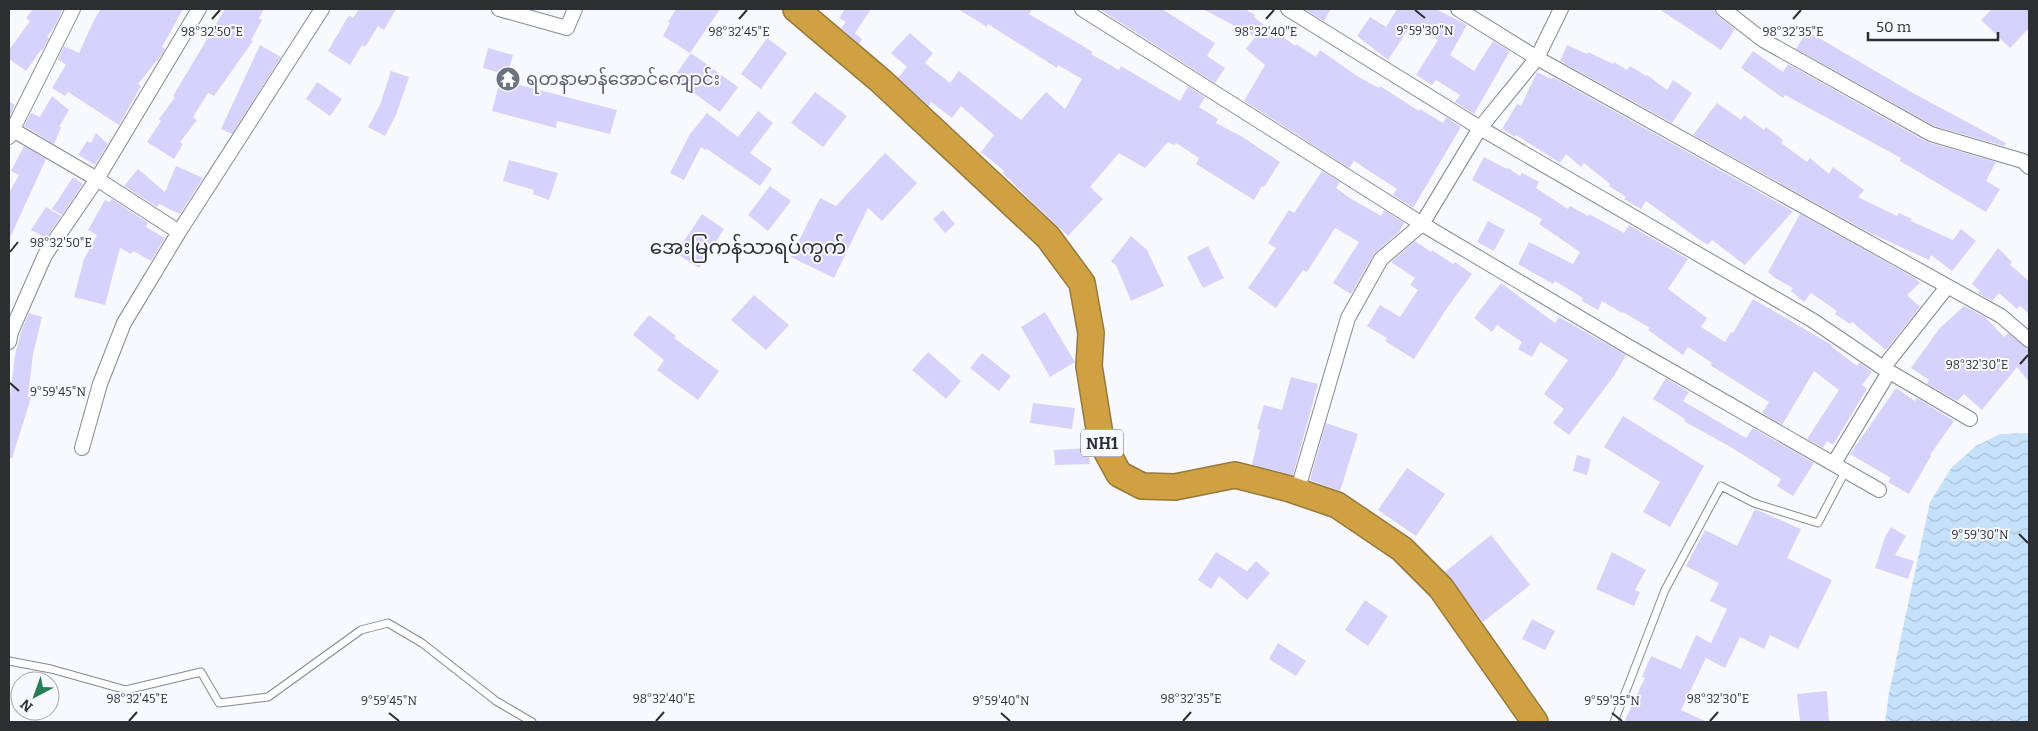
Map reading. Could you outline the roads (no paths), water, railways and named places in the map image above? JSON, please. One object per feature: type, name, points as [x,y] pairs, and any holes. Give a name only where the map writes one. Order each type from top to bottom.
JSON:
[{"type":"highway","name":"NH1","points":[[796,9],[881,81],[1048,237],[1082,283],[1091,333],[1089,366],[1101,441],[1118,474],[1142,486],[1176,487],[1235,475],[1337,505],[1402,549],[1441,588],[1536,722]]},
{"type":"street","points":[[73,9],[11,134],[97,179],[179,232]]},
{"type":"street","points":[[9,342],[11,332],[45,256],[97,179],[199,9]]},
{"type":"street","points":[[82,448],[100,384],[124,323],[179,232],[322,9]]},
{"type":"street","points":[[499,9],[567,28],[575,9]]},
{"type":"street","points":[[1082,9],[1422,224],[1624,344],[1879,490]]},
{"type":"street","points":[[1288,9],[1480,128],[1812,320],[1886,370],[1970,419]]},
{"type":"street","points":[[1458,9],[1537,58],[1855,233],[2001,316],[2029,340]]},
{"type":"street","points":[[1297,492],[1348,318],[1381,259],[1422,224],[1480,128],[1537,58],[1561,9]]},
{"type":"street","points":[[1723,9],[1763,40],[1931,134],[2023,161],[2029,167]]},
{"type":"street","points":[[1840,466],[1886,370],[1947,286]]},
{"type":"lane","points":[[1614,722],[1665,590],[1721,486],[1754,503],[1818,523],[1840,466]]},
{"type":"lane","points":[[9,661],[51,669],[126,690],[201,672],[219,703],[268,697],[361,630],[388,623],[422,643],[496,700],[532,722]]},
{"type":"water","points":[[2029,433],[2029,722],[1885,722],[1889,693],[1930,502],[1952,467],[1976,446],[2000,434]]},
{"type":"place","name":"ရတနာမာန်အောင်ကျောင်း","points":[[508,79]]},
{"type":"district","name":"အေးမြကန်သာရပ်ကွက်","points":[[748,247]]}]
